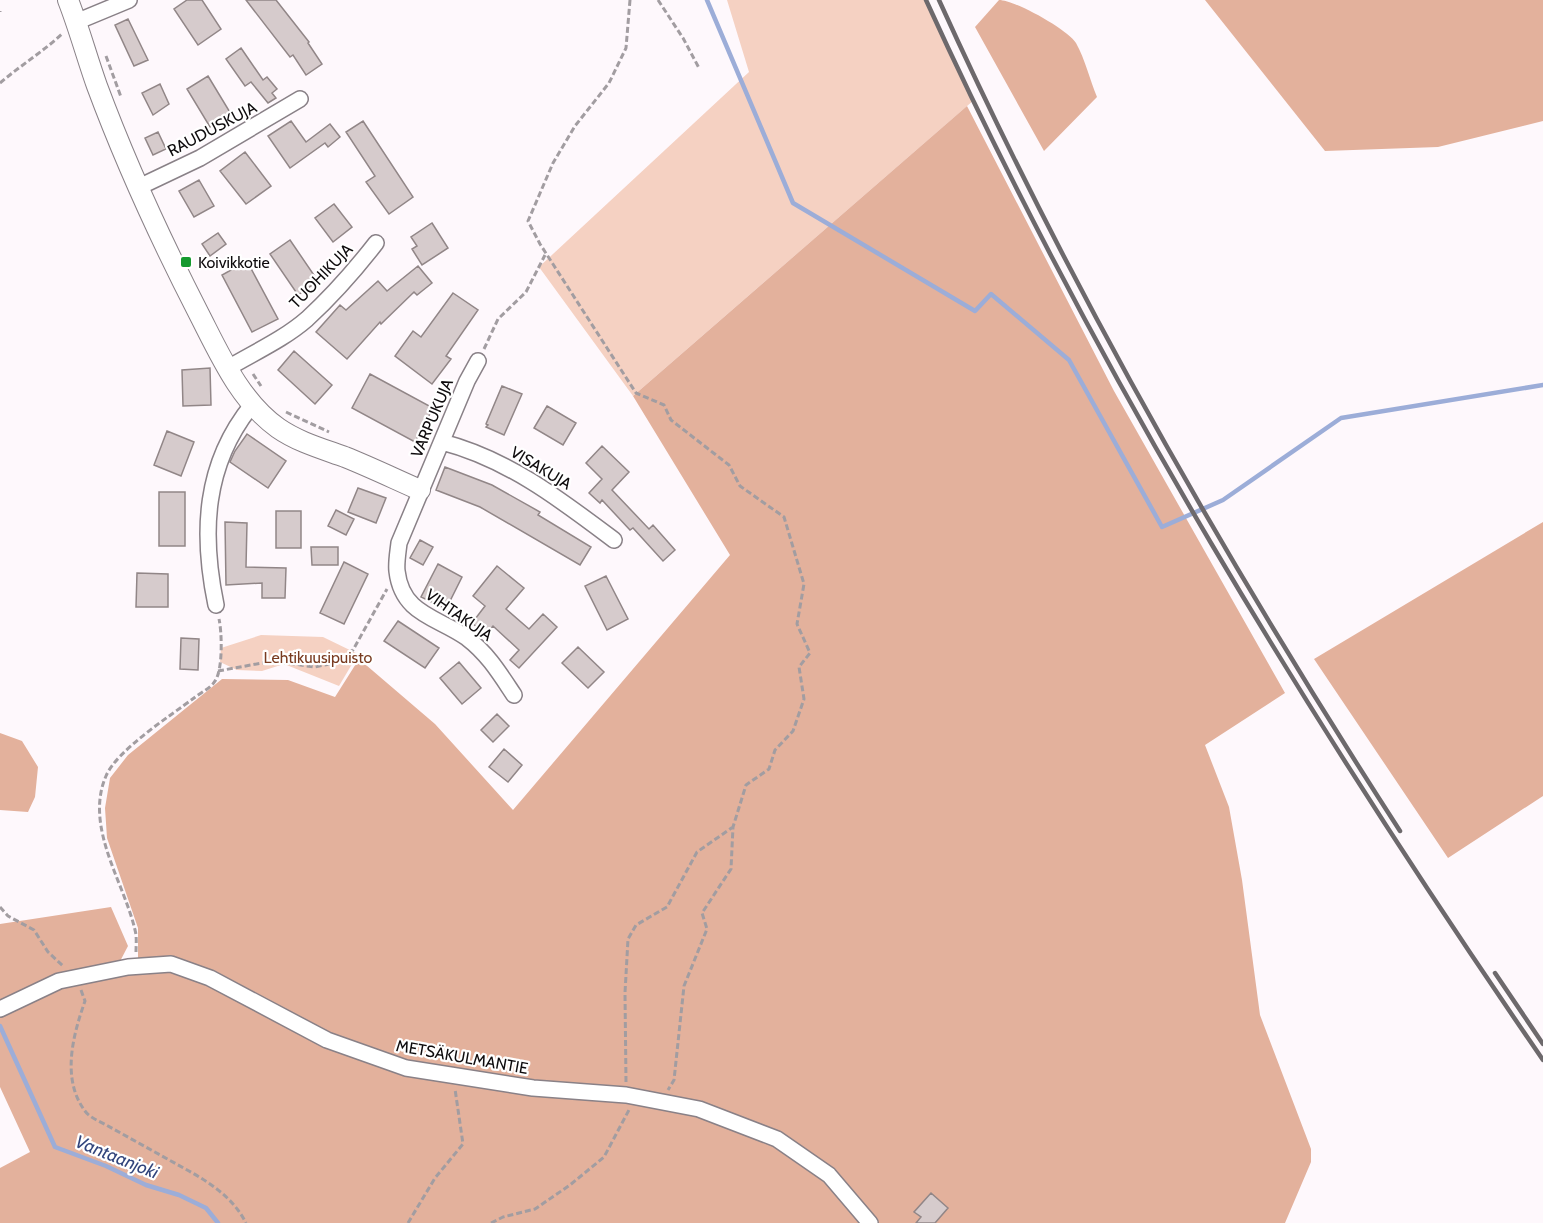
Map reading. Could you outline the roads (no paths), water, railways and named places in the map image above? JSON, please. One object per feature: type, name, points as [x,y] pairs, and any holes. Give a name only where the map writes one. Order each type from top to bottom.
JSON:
[{"type":"street","points":[[68,0],[97,85],[169,255],[235,364],[279,429],[420,490]]},
{"type":"street","points":[[76,22],[129,0]]},
{"type":"street","name":"RAUDUSKUJA","points":[[139,187],[200,158],[300,99]]},
{"type":"street","name":"TUOHIKUJA","points":[[235,364],[271,344],[306,320],[357,267],[376,243]]},
{"type":"street","name":"VARPUKUJA","points":[[420,490],[467,381],[478,361]]},
{"type":"street","points":[[216,605],[209,572],[207,536],[213,480],[227,442],[237,424],[258,398]]},
{"type":"street","name":"VISAKUJA","points":[[442,442],[461,447],[511,469],[537,484],[614,540]]},
{"type":"street","name":"VIHTAKUJA","points":[[420,490],[399,543],[397,571],[404,593],[414,608],[466,638],[491,660],[514,695]]},
{"type":"street","name":"METSÄKULMANTIE","points":[[1,1008],[42,988],[76,978],[137,966],[171,964],[210,978],[327,1040],[406,1068],[533,1088],[631,1095],[699,1109],[777,1139],[829,1175],[870,1223]]},
{"type":"waterway","points":[[707,0],[793,203],[975,311],[991,294],[1069,360],[1162,527],[1223,500],[1341,418],[1543,385]]},
{"type":"waterway","name":"Vantaanjoki","points":[[0,1026],[55,1147],[106,1166],[146,1185],[179,1195],[206,1208],[218,1223]]},
{"type":"railway","points":[[926,0],[992,139],[1062,276],[1211,544],[1373,805],[1543,1060]]},
{"type":"railway","points":[[939,0],[1042,214],[1154,424],[1274,630],[1400,831]]},
{"type":"railway","points":[[1495,973],[1543,1044]]},
{"type":"place","name":"Koivikkotie","points":[[186,262]]},
{"type":"park label","name":"Lehtikuusipuisto","points":[[318,657]]}]
